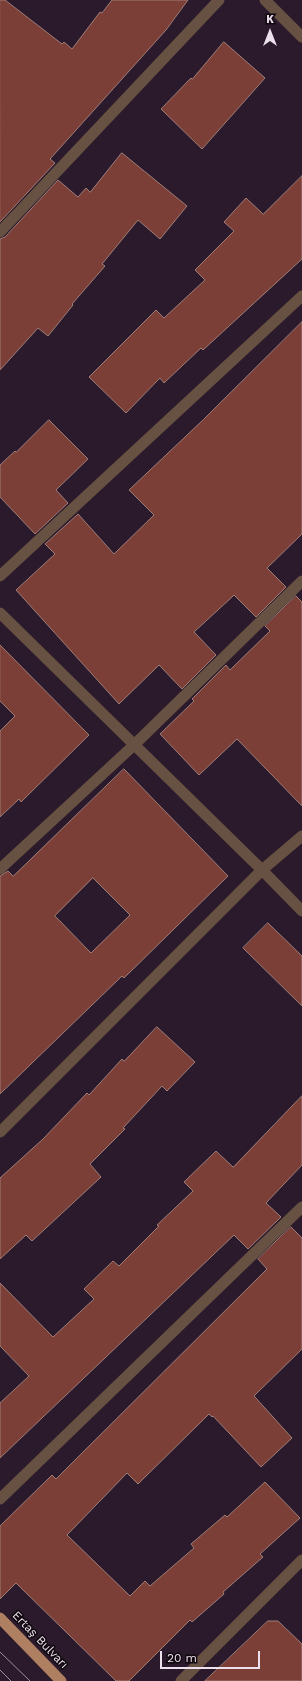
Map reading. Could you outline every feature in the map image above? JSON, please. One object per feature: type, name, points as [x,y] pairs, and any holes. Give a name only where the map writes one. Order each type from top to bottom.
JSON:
[{"type":"main road","name":"Ertaş Bulvarı","points":[[0,1618],[61,1681]]},
{"type":"street","points":[[0,232],[219,0]]},
{"type":"street","points":[[265,0],[302,37]]},
{"type":"street","points":[[0,576],[302,296]]},
{"type":"street","points":[[0,869],[134,745],[302,581]]},
{"type":"street","points":[[0,613],[302,911]]},
{"type":"street","points":[[0,1132],[262,870],[302,836]]},
{"type":"street","points":[[0,1499],[302,1207]]},
{"type":"street","points":[[181,1681],[302,1560]]},
{"type":"building","points":[[0,0],[5,0],[62,44],[64,42],[72,49],[100,12],[102,13],[112,0],[188,0],[166,30],[50,159],[55,163],[0,222]]},
{"type":"building","points":[[224,42],[265,78],[202,149],[161,109],[191,78],[192,79]]},
{"type":"building","points":[[122,153],[187,206],[160,239],[138,220],[102,264],[105,266],[72,304],[73,305],[48,336],[38,328],[0,370],[0,239],[5,237],[58,180],[78,197],[86,188],[90,192]]},
{"type":"building","points":[[302,176],[302,259],[203,350],[201,348],[164,383],[160,378],[126,413],[89,377],[156,310],[164,318],[205,280],[195,270],[234,231],[224,222],[246,198],[263,214]]},
{"type":"building","points":[[302,322],[302,534],[267,568],[286,587],[256,617],[234,595],[194,632],[216,655],[182,689],[159,665],[119,704],[16,590],[55,554],[45,544],[78,514],[114,554],[154,515],[129,490],[203,420]]},
{"type":"building","points":[[49,420],[88,459],[56,490],[68,503],[35,534],[0,497],[0,465],[15,451],[16,452]]},
{"type":"building","points":[[296,596],[302,602],[302,806],[237,739],[199,775],[160,734],[194,701],[192,699],[226,665],[230,670],[270,631],[265,626]]},
{"type":"building","points":[[0,645],[89,735],[21,802],[19,799],[0,817],[0,731],[15,716],[0,701]]},
{"type":"building","points":[[124,769],[228,876],[124,978],[122,976],[0,1094],[0,876],[8,871],[13,876]],"holes":[[[93,878],[130,915],[91,953],[55,916]]]},
{"type":"building","points":[[268,923],[302,956],[302,1006],[243,948]]},
{"type":"building","points":[[157,1027],[195,1062],[167,1091],[162,1086],[123,1128],[125,1129],[90,1164],[101,1177],[32,1241],[26,1235],[0,1259],[0,1178],[43,1139],[87,1093],[89,1095],[122,1059],[124,1061]]},
{"type":"building","points":[[302,1096],[302,1165],[266,1203],[281,1217],[248,1249],[234,1235],[0,1458],[0,1403],[29,1376],[0,1346],[0,1283],[53,1337],[94,1299],[84,1289],[113,1261],[119,1266],[159,1226],[157,1225],[193,1191],[184,1182],[216,1151],[233,1167]]},
{"type":"building","points":[[291,1227],[302,1238],[302,1349],[254,1396],[292,1438],[261,1467],[213,1416],[212,1417],[209,1414],[138,1484],[127,1473],[67,1535],[130,1596],[145,1581],[150,1586],[194,1548],[191,1544],[225,1515],[227,1517],[265,1482],[300,1518],[260,1554],[263,1557],[192,1622],[190,1620],[129,1681],[116,1681],[16,1583],[0,1599],[0,1526],[52,1475],[56,1479],[267,1269],[258,1259]]},
{"type":"building","points":[[268,1621],[278,1621],[302,1644],[302,1681],[205,1681]]},
{"type":"tram line","points":[[0,1652],[30,1681]]},
{"type":"tram line","points":[[0,1670],[11,1681]]}]
